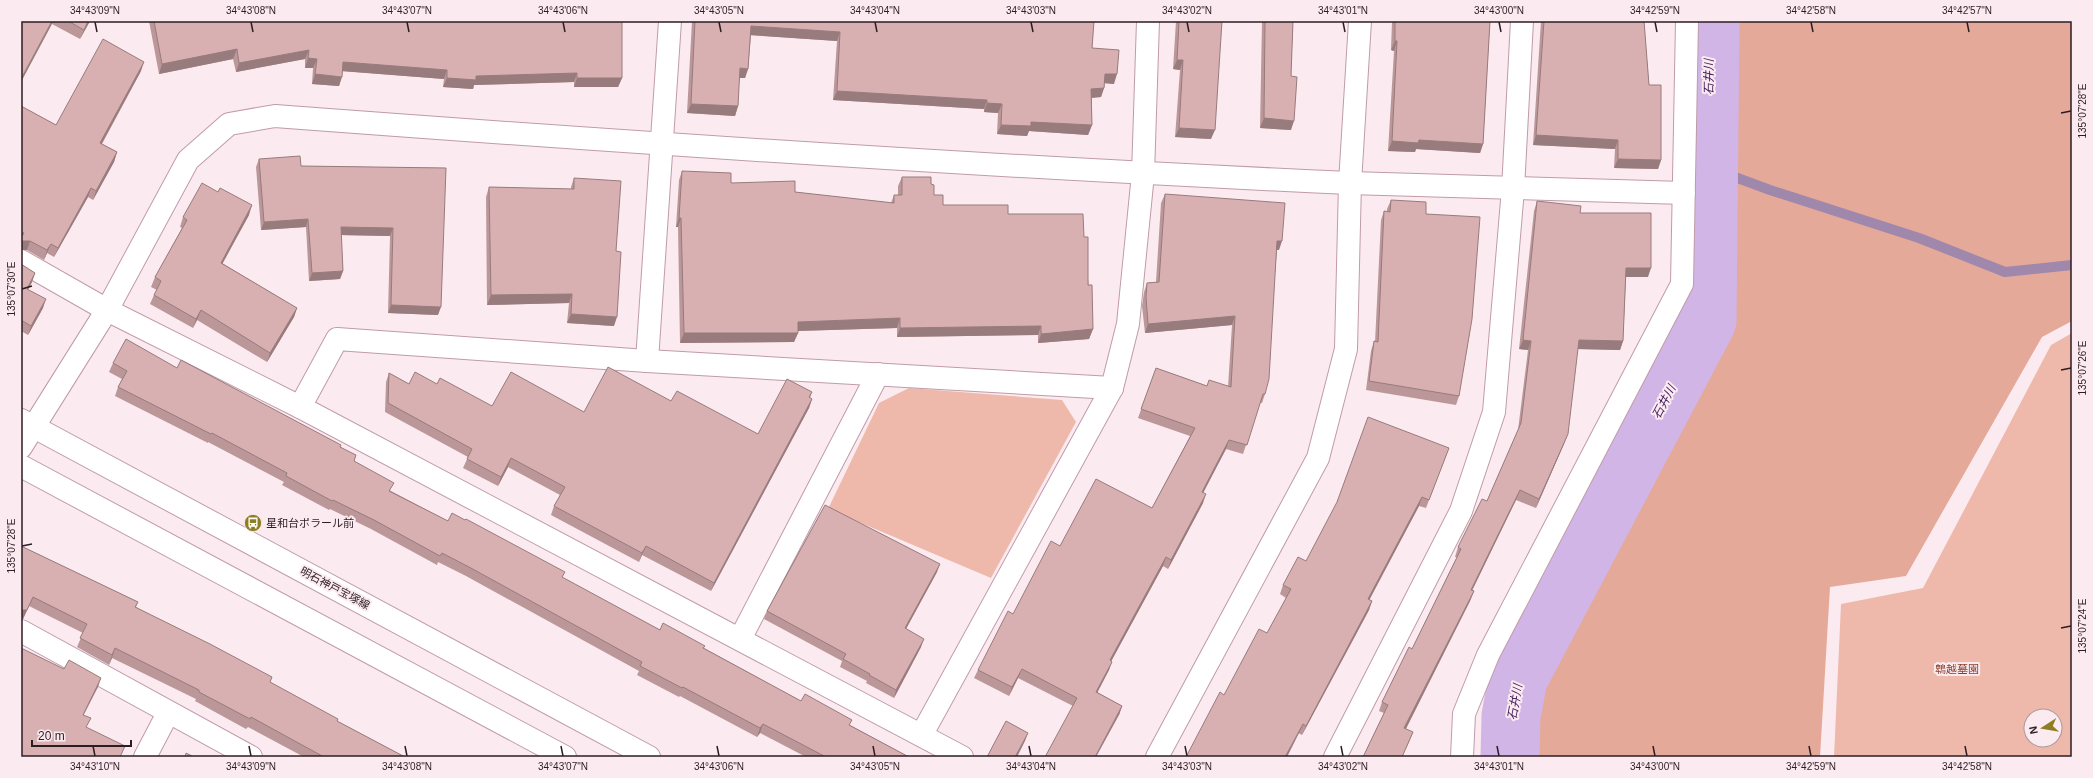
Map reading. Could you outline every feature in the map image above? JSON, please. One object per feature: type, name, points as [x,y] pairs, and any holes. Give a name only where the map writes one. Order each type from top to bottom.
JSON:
[{"type":"street","points":[[647,361],[670,21]]},
{"type":"street","points":[[922,734],[1112,388],[1128,324],[1143,174],[1148,21]]},
{"type":"street","points":[[1157,757],[1318,458],[1346,349],[1350,183],[1360,21]]},
{"type":"street","points":[[1335,757],[1461,511],[1494,412],[1513,189],[1522,21]]},
{"type":"street","points":[[1462,757],[1464,714],[1488,655],[1682,284],[1687,21]]},
{"type":"street","points":[[21,448],[28,424],[107,310],[188,160],[229,124],[275,116],[662,145],[1143,174],[1513,189],[1684,193]]},
{"type":"street","points":[[21,261],[107,310],[300,407],[922,734],[962,757]]},
{"type":"street","points":[[300,407],[337,339],[647,361],[1112,388]]},
{"type":"street","points":[[740,639],[878,374]]},
{"type":"street","name":"明石神戸宝塚線","points":[[28,424],[649,757]]},
{"type":"street","points":[[21,466],[565,757]]},
{"type":"street","points":[[21,632],[168,713],[252,757]]},
{"type":"street","points":[[145,757],[168,713]]},
{"type":"green space","name":"鵯越墓園","points":[[2072,333],[2072,757],[1834,757],[1841,604],[1923,588],[2051,345]]},
{"type":"green space","points":[[909,388],[1062,400],[1076,422],[991,578],[828,509],[879,403]]},
{"type":"shaded area","points":[[1728,21],[2072,21],[2072,321],[2042,337],[1906,576],[1830,587],[1820,757],[1522,757],[1521,695],[1715,320]]},
{"type":"building","points":[[21,21],[52,21],[21,79]]},
{"type":"building","points":[[68,21],[88,21],[84,30]]},
{"type":"building","points":[[154,21],[622,21],[622,78],[577,78],[577,73],[476,76],[476,80],[447,78],[447,70],[343,62],[342,77],[315,74],[317,59],[308,58],[309,50],[239,63],[237,49],[162,64]]},
{"type":"building","points":[[695,21],[1094,21],[1092,48],[1119,50],[1117,74],[1105,74],[1104,88],[1091,89],[1092,125],[1031,122],[1031,126],[1001,125],[1002,104],[987,103],[987,100],[837,91],[840,32],[751,26],[748,69],[740,68],[738,106],[691,104]]},
{"type":"building","points":[[1179,21],[1222,21],[1215,130],[1179,128],[1183,60],[1177,60]]},
{"type":"building","points":[[1265,21],[1293,21],[1291,76],[1297,77],[1294,121],[1264,118]]},
{"type":"building","points":[[1395,21],[1490,21],[1483,144],[1419,140],[1418,143],[1392,141],[1397,41],[1395,41]]},
{"type":"building","points":[[1544,21],[1644,21],[1649,85],[1661,85],[1661,160],[1618,159],[1618,140],[1536,135]]},
{"type":"building","points":[[103,39],[144,62],[100,143],[117,152],[96,191],[91,188],[58,248],[51,244],[47,250],[30,241],[21,241],[24,233],[21,232],[21,106],[56,125]]},
{"type":"building","points":[[300,156],[301,166],[446,168],[441,307],[391,305],[393,228],[341,227],[343,271],[312,273],[308,219],[264,222],[259,159]]},
{"type":"building","points":[[682,171],[731,173],[731,183],[795,181],[795,192],[894,203],[894,195],[902,195],[902,177],[931,177],[931,184],[934,185],[934,195],[943,195],[943,205],[1008,205],[1008,214],[1083,214],[1084,237],[1088,237],[1088,285],[1092,285],[1093,329],[1041,334],[1041,326],[900,328],[900,318],[798,322],[798,333],[684,333],[681,218],[679,218]]},
{"type":"building","points":[[574,178],[621,181],[616,251],[621,252],[617,317],[571,314],[572,294],[491,295],[489,187],[574,189]]},
{"type":"building","points":[[202,183],[218,192],[220,188],[252,205],[221,263],[297,308],[270,353],[201,310],[196,319],[154,295],[161,281],[155,277],[187,220],[183,217]]},
{"type":"building","points":[[1165,194],[1285,203],[1282,241],[1277,241],[1269,379],[1247,445],[1229,440],[1202,492],[1206,494],[1171,560],[1166,557],[1110,660],[1112,662],[1096,692],[1122,706],[1095,757],[1045,757],[1077,698],[1022,669],[1012,687],[978,670],[1008,611],[1013,614],[1051,541],[1060,546],[1096,479],[1152,508],[1195,428],[1141,409],[1156,368],[1207,386],[1209,380],[1231,387],[1235,316],[1148,324],[1146,297],[1147,283],[1159,282]]},
{"type":"building","points":[[1391,200],[1426,202],[1426,214],[1480,217],[1472,319],[1459,396],[1369,381],[1374,341],[1378,342],[1384,211],[1390,212]]},
{"type":"building","points":[[1537,201],[1581,206],[1580,213],[1651,213],[1651,268],[1626,268],[1623,341],[1579,340],[1568,434],[1539,499],[1520,490],[1471,590],[1474,591],[1404,728],[1413,732],[1402,757],[1363,757],[1388,705],[1382,702],[1409,647],[1412,649],[1461,549],[1458,547],[1482,499],[1487,501],[1521,423],[1531,341],[1523,340]]},
{"type":"building","points":[[21,264],[35,273],[27,289],[46,299],[31,326],[21,320]]},
{"type":"building","points":[[126,339],[177,368],[181,360],[341,445],[340,447],[356,455],[354,461],[394,483],[389,491],[448,521],[452,513],[465,520],[466,519],[565,572],[562,577],[660,630],[663,623],[705,646],[703,648],[801,701],[805,694],[852,720],[849,725],[909,757],[826,757],[763,724],[760,728],[640,666],[642,662],[469,567],[442,553],[440,556],[374,520],[333,500],[332,501],[286,476],[287,473],[212,433],[211,434],[118,387],[127,371],[113,363]]},
{"type":"building","points":[[608,367],[671,401],[677,391],[758,434],[787,379],[812,392],[809,397],[812,399],[714,583],[646,546],[642,553],[554,506],[565,487],[511,458],[501,477],[467,459],[472,449],[388,403],[389,373],[409,384],[415,372],[437,384],[440,378],[492,406],[511,372],[584,412]]},
{"type":"building","points":[[1368,417],[1449,448],[1429,500],[1422,497],[1368,599],[1372,601],[1306,726],[1303,724],[1285,757],[1186,757],[1220,692],[1224,695],[1259,629],[1267,633],[1291,589],[1283,585],[1298,557],[1306,561],[1337,502]]},
{"type":"building","points":[[825,505],[940,564],[905,628],[924,639],[896,690],[843,659],[846,654],[767,611]]},
{"type":"building","points":[[21,546],[138,602],[135,607],[272,677],[270,682],[338,719],[337,721],[405,757],[324,757],[251,717],[250,719],[199,692],[199,690],[115,648],[112,655],[80,638],[87,624],[33,597],[27,610],[21,610]]},
{"type":"building","points":[[21,648],[64,669],[69,660],[101,678],[83,715],[91,718],[86,727],[125,746],[120,757],[21,757]]},
{"type":"building","points":[[1006,721],[1028,733],[1015,757],[987,757]]},
{"type":"building","points":[[186,753],[194,757],[185,757]]},
{"type":"waterway","name":"石井川","points":[[1510,757],[1511,716],[1518,679],[1707,321],[1710,21]]},
{"type":"waterway","points":[[1708,167],[1770,190],[1919,238],[2005,272],[2072,265]]},
{"type":"place","name":"星和台ポラール前","points":[[253,523]]}]
